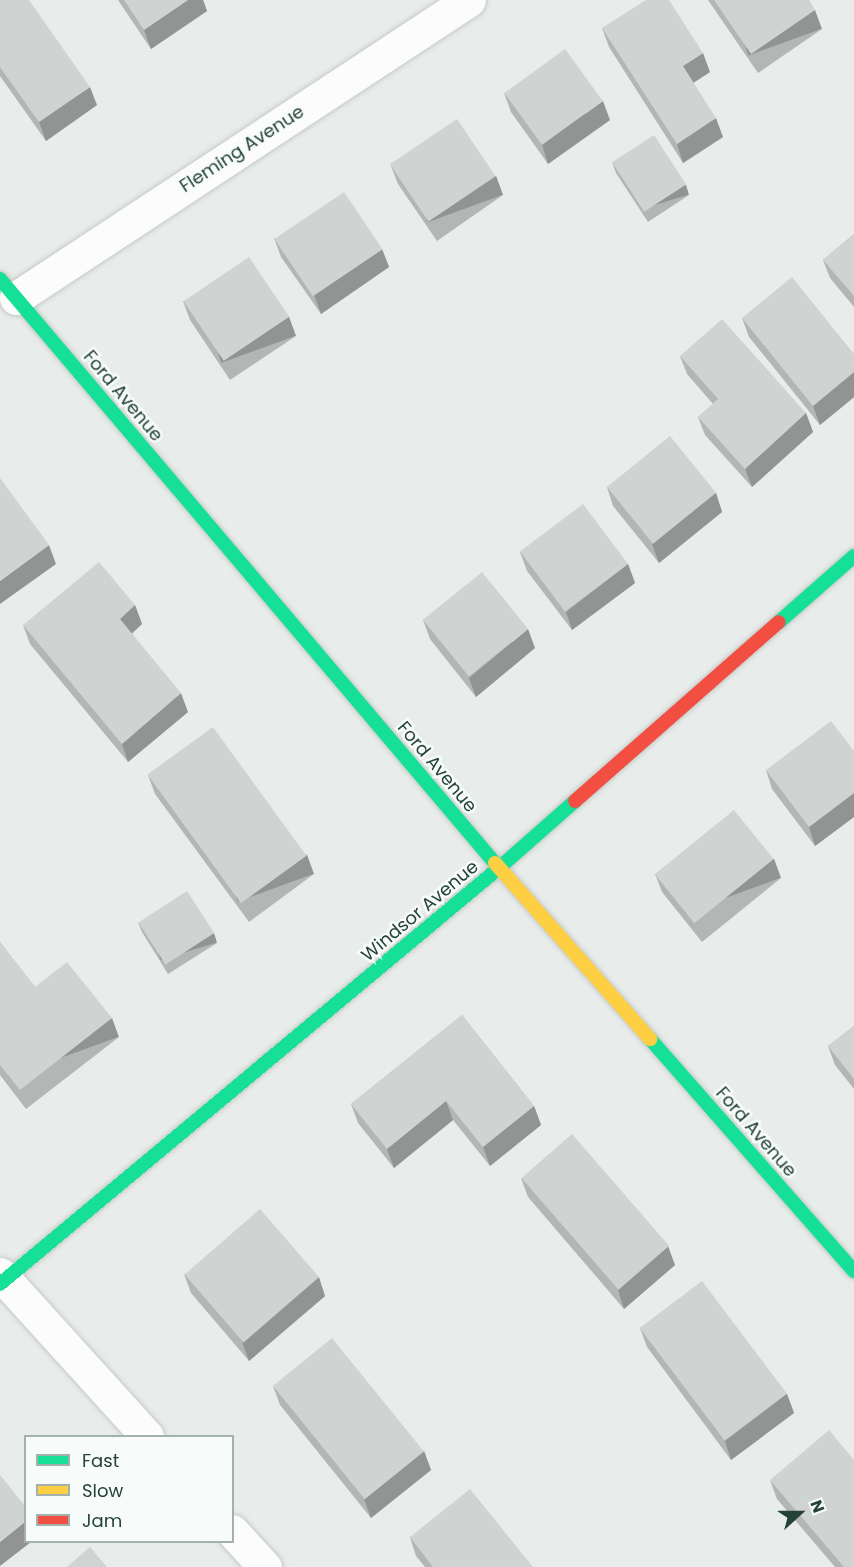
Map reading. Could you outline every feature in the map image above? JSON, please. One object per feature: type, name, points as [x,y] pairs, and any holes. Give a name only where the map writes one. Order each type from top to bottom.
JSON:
[{"type":"street","name":"Fleming Avenue","points":[[8,288],[469,0]]},
{"type":"street","name":"Ford Avenue","points":[[8,288],[499,868],[854,1270]]},
{"type":"street","name":"Windsor Avenue","points":[[2,1280],[499,868],[854,556]]},
{"type":"street","points":[[2,1280],[145,1435]]},
{"type":"street","points":[[234,1533],[265,1567]]},
{"type":"building","points":[[0,0],[29,0],[90,87],[39,122],[0,67]]},
{"type":"building","points":[[124,0],[188,0],[144,30]]},
{"type":"building","points":[[646,0],[669,0],[703,53],[683,66],[716,118],[677,144],[602,28]]},
{"type":"building","points":[[714,0],[809,0],[815,10],[751,54]]},
{"type":"building","points":[[565,49],[603,101],[542,145],[504,93]]},
{"type":"building","points":[[457,119],[496,176],[428,221],[390,164]]},
{"type":"building","points":[[654,135],[686,184],[644,212],[612,162]]},
{"type":"building","points":[[344,192],[383,249],[313,296],[274,239]]},
{"type":"building","points":[[854,234],[854,296],[823,260]]},
{"type":"building","points":[[249,257],[289,317],[224,361],[184,301]]},
{"type":"building","points":[[792,277],[854,354],[854,372],[813,406],[742,318]]},
{"type":"building","points":[[722,319],[806,413],[745,469],[698,417],[718,399],[680,356]]},
{"type":"building","points":[[670,436],[716,493],[653,544],[607,487]]},
{"type":"building","points":[[0,478],[49,545],[0,581]]},
{"type":"building","points":[[583,504],[628,564],[565,611],[520,552]]},
{"type":"building","points":[[99,562],[135,605],[120,619],[181,693],[122,744],[23,625]]},
{"type":"building","points":[[482,572],[528,629],[469,677],[423,620]]},
{"type":"building","points":[[831,721],[854,751],[854,793],[809,827],[766,770]]},
{"type":"building","points":[[213,727],[306,856],[241,903],[147,775]]},
{"type":"building","points":[[734,810],[774,859],[694,923],[655,874]]},
{"type":"building","points":[[187,891],[214,933],[166,965],[138,923]]},
{"type":"building","points":[[0,942],[35,987],[67,962],[112,1018],[20,1090],[0,1065]]},
{"type":"building","points":[[462,1015],[534,1106],[483,1147],[446,1101],[387,1149],[351,1104]]},
{"type":"building","points":[[854,1026],[854,1079],[828,1046]]},
{"type":"building","points":[[572,1134],[669,1246],[619,1290],[521,1178]]},
{"type":"building","points":[[260,1209],[319,1277],[244,1343],[185,1275]]},
{"type":"building","points":[[702,1281],[787,1394],[725,1441],[640,1328]]},
{"type":"building","points":[[332,1338],[424,1451],[365,1499],[273,1386]]},
{"type":"building","points":[[829,1430],[854,1460],[854,1567],[844,1567],[770,1480]]},
{"type":"building","points":[[0,1475],[24,1505],[24,1523],[0,1542]]},
{"type":"building","points":[[470,1489],[533,1567],[433,1567],[410,1537]]},
{"type":"building","points":[[90,1547],[107,1567],[67,1567]]},
{"type":"traffic: fast","points":[[0,279],[495,863]]},
{"type":"traffic: fast","points":[[779,622],[854,556]]},
{"type":"traffic: fast","points":[[0,1284],[499,868],[575,801]]},
{"type":"traffic: fast","points":[[650,1039],[854,1271]]},
{"type":"traffic: slow","points":[[495,863],[650,1039]]},
{"type":"traffic: jam","points":[[575,801],[779,622]]}]
